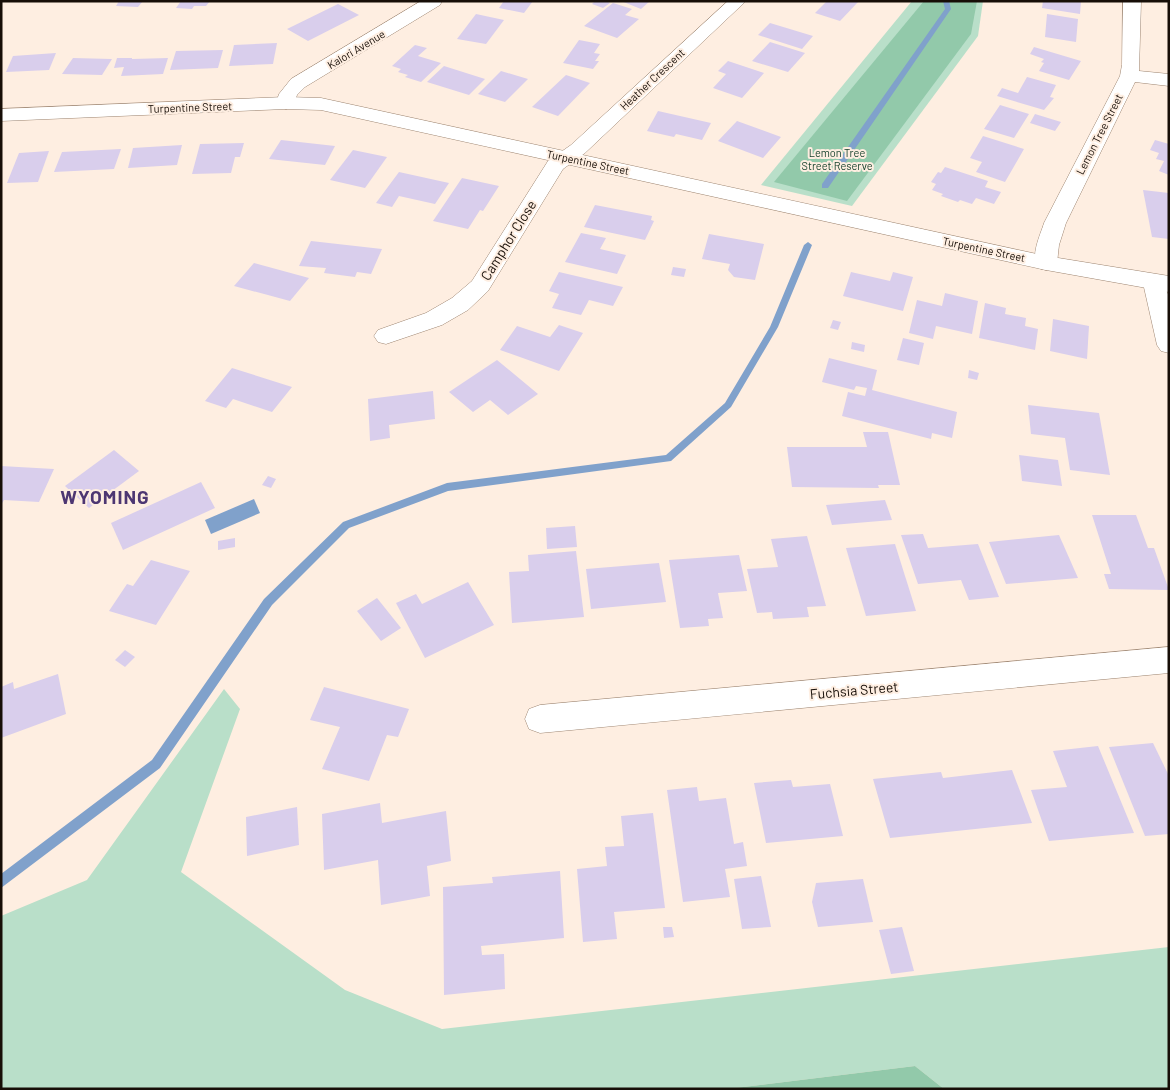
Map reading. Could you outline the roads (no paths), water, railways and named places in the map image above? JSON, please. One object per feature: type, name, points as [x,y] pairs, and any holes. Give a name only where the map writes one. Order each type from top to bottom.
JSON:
[{"type":"street","name":"Kalori Avenue","points":[[286,103],[288,94],[298,84],[434,1]]},
{"type":"street","name":"Heather Crescent","points":[[566,157],[578,149],[738,1]]},
{"type":"street","name":"Lemon Tree Street","points":[[1046,263],[1048,245],[1055,223],[1129,76],[1131,65],[1132,1]]},
{"type":"street","points":[[1129,76],[1169,80]]},
{"type":"street","name":"Turpentine Street","points":[[1,115],[310,102],[332,105],[1046,263],[1161,284]]},
{"type":"street","name":"Camphor Close","points":[[386,336],[434,319],[460,304],[480,286],[555,166],[566,157]]},
{"type":"street","points":[[1161,284],[1169,345]]},
{"type":"street","name":"Fuchsia Street","points":[[540,719],[1169,660]]},
{"type":"water","points":[[254,499],[260,513],[211,534],[205,520]]},
{"type":"waterway","points":[[825,186],[948,9],[946,1]]},
{"type":"waterway","points":[[1,882],[156,764],[268,602],[346,525],[447,487],[668,458],[728,405],[774,327],[808,245]]},
{"type":"district","name":"WYOMING","points":[[105,496]]},
{"type":"park label","name":"Lemon Tree Street Reserve","points":[[837,158]]}]
